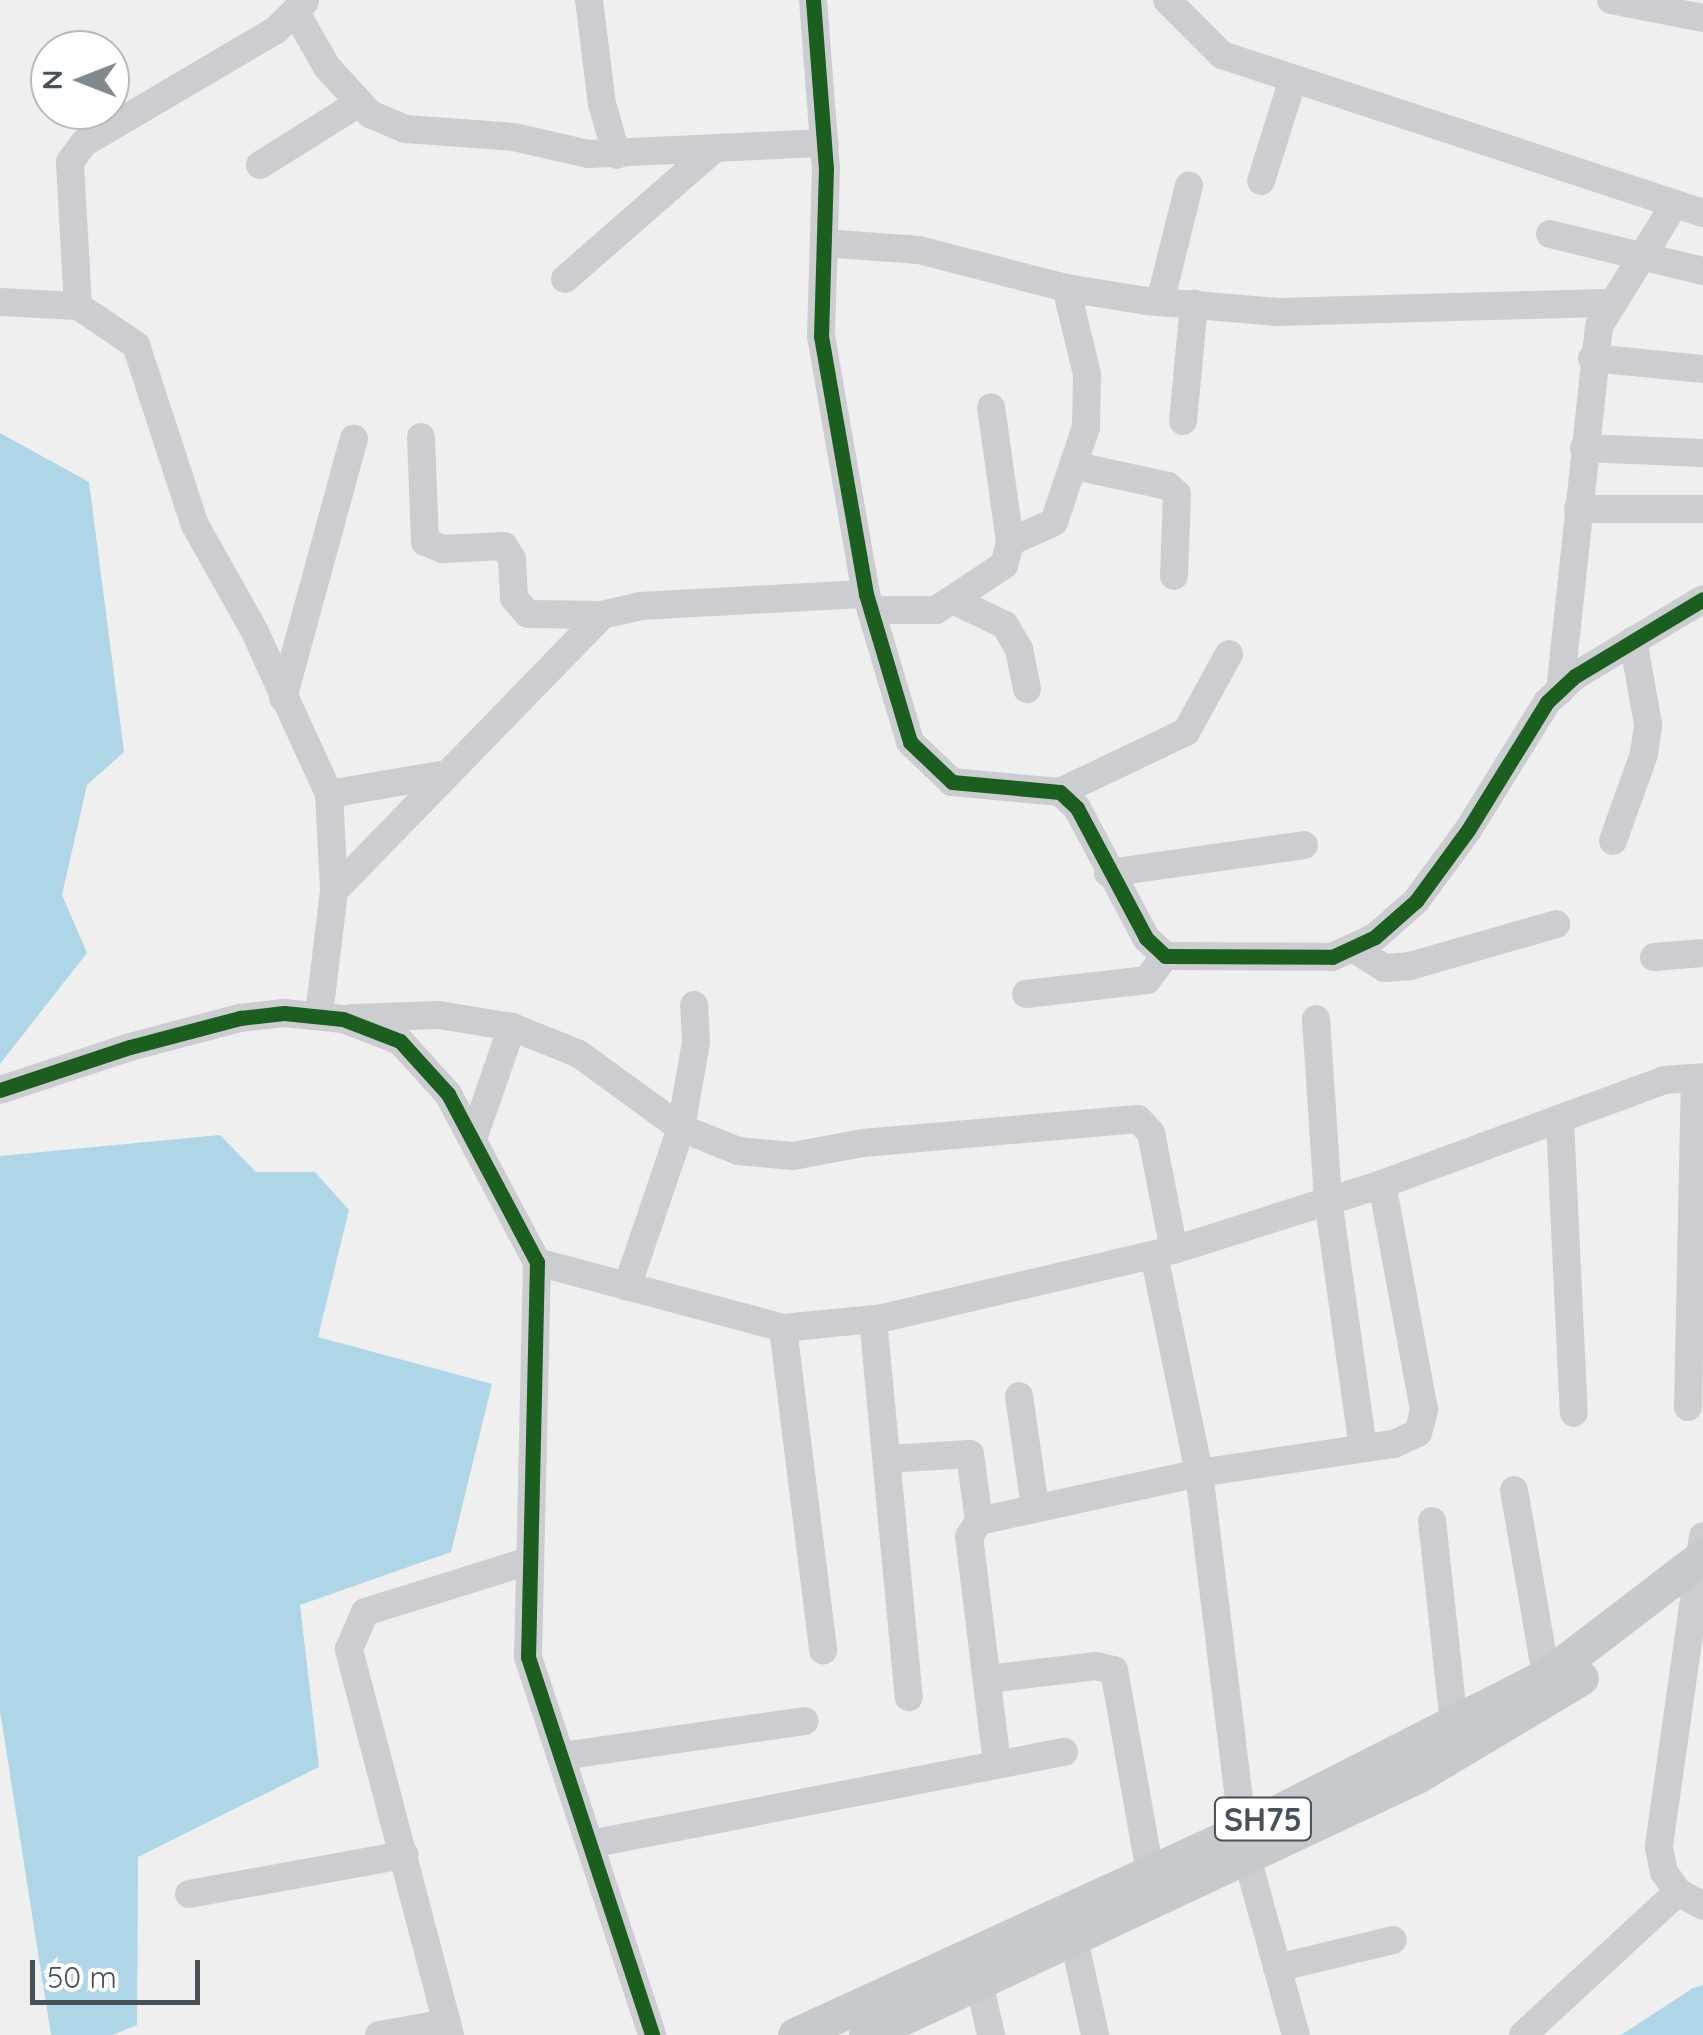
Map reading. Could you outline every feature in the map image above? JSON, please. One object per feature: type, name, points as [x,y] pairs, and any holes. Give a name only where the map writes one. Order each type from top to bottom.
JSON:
[{"type":"main road","name":"SH75","points":[[795,2035],[1150,1872],[1244,1842],[1417,1776],[1556,1698],[1699,1565]]},
{"type":"main road","name":"SH75","points":[[866,2035],[1073,1934],[1454,1722],[1546,1676],[1699,1565]]},
{"type":"street","points":[[590,0],[602,104],[616,155]]},
{"type":"street","points":[[814,0],[825,143],[822,336],[869,602],[910,742],[930,766],[952,782],[1060,792],[1186,732],[1229,654]]},
{"type":"street","points":[[1167,0],[1222,56],[1703,214]]},
{"type":"street","points":[[1611,0],[1703,18]]},
{"type":"street","points":[[78,306],[70,162],[84,143],[194,82],[300,5],[327,68],[359,102],[406,129],[514,137],[616,155],[825,143]]},
{"type":"street","points":[[1261,181],[1292,79]]},
{"type":"street","points":[[260,165],[359,102]]},
{"type":"street","points":[[565,279],[713,150]]},
{"type":"street","points":[[1160,302],[1189,186]]},
{"type":"street","points":[[1560,691],[1592,358],[1610,304],[1674,205]]},
{"type":"street","points":[[1550,234],[1703,271]]},
{"type":"street","points":[[824,242],[919,250],[1066,288],[1160,302],[1279,312],[1610,304]]},
{"type":"street","points":[[1010,542],[1054,522],[1076,466],[1088,396],[1066,288]]},
{"type":"street","points":[[0,302],[78,306],[136,345],[194,526],[254,630],[330,794],[334,890],[331,1017]]},
{"type":"street","points":[[1183,421],[1194,304]]},
{"type":"street","points":[[1592,358],[1703,369]]},
{"type":"street","points":[[422,437],[425,542],[443,549],[504,546],[512,559],[514,598],[528,614],[602,615],[641,606],[869,602],[936,610],[992,579],[1010,542],[991,407]]},
{"type":"street","points":[[283,698],[354,439]]},
{"type":"street","points":[[1584,448],[1703,453]]},
{"type":"street","points":[[1076,466],[1168,486],[1177,494],[1174,576]]},
{"type":"street","points":[[1578,508],[1703,508]]},
{"type":"street","points":[[1060,792],[1078,808],[1108,872],[1146,938],[1164,956],[1312,958],[1354,949],[1416,902],[1468,830],[1534,715],[1560,691],[1634,640],[1703,599]]},
{"type":"street","points":[[956,601],[1005,625],[1019,648],[1027,689]]},
{"type":"street","points":[[334,890],[602,615]]},
{"type":"street","points":[[1613,840],[1644,754],[1648,724],[1634,640]]},
{"type":"street","points":[[330,794],[446,774]]},
{"type":"street","points":[[1108,872],[1304,845]]},
{"type":"street","points":[[1354,949],[1384,968],[1410,966],[1556,924]]},
{"type":"street","points":[[1654,957],[1703,953]]},
{"type":"street","points":[[1026,994],[1147,980],[1164,956]]},
{"type":"street","points":[[627,1287],[681,1128],[696,1042],[694,1005]]},
{"type":"street","points":[[4,1095],[240,1018],[439,1016],[512,1027],[580,1054],[681,1128],[738,1151],[792,1156],[863,1143],[1138,1119],[1151,1133],[1244,1842],[1296,2035]]},
{"type":"street","points":[[331,1017],[400,1041],[438,1080],[537,1262],[526,1562],[528,1658],[652,2035]]},
{"type":"street","points":[[1316,1018],[1328,1200],[1363,1448]]},
{"type":"street","points":[[473,1139],[512,1027]]},
{"type":"street","points":[[537,1262],[783,1328],[873,1319],[1164,1252],[1382,1184],[1664,1080],[1699,1078],[1688,1407]]},
{"type":"street","points":[[1560,1120],[1574,1413]]},
{"type":"street","points":[[978,1520],[1198,1473],[1408,1440],[1424,1422],[1382,1184]]},
{"type":"street","points":[[873,1319],[909,1697]]},
{"type":"street","points":[[783,1328],[823,1651]]},
{"type":"street","points":[[1020,1396],[1035,1507]]},
{"type":"street","points":[[886,1459],[970,1454],[978,1520],[969,1537],[997,1764]]},
{"type":"street","points":[[1514,1490],[1546,1676]]},
{"type":"street","points":[[1432,1520],[1454,1722]]},
{"type":"street","points":[[379,2035],[449,2029],[349,1648],[354,1625],[365,1612],[526,1562]]},
{"type":"street","points":[[1523,2035],[1691,1900],[1664,1872],[1659,1847],[1693,1648],[1699,1565]]},
{"type":"street","points":[[986,1678],[1096,1666],[1114,1670],[1150,1872]]},
{"type":"street","points":[[562,1756],[804,1721]]},
{"type":"street","points":[[590,1844],[1064,1752]]},
{"type":"street","points":[[189,1894],[404,1855]]},
{"type":"street","points":[[1073,1934],[1095,2035]]},
{"type":"street","points":[[1277,1968],[1392,1940]]},
{"type":"street","points":[[978,1982],[991,2035]]},
{"type":"water","points":[[0,433],[89,482],[124,752],[87,785],[62,895],[87,953],[0,1064]]},
{"type":"water","points":[[220,1135],[256,1172],[315,1172],[349,1210],[318,1337],[492,1384],[451,1552],[300,1605],[319,1767],[138,1857],[137,2025],[113,2035],[51,2035],[0,1711],[0,1156]]},
{"type":"water","points":[[1703,1985],[1703,2035],[1621,2035],[1693,1988]]},
{"type":"cycle path","points":[[813,0],[826,168],[821,336],[866,594],[910,742],[952,782],[1060,792],[1077,808],[1146,938],[1165,956],[1332,957],[1375,937],[1416,901],[1468,830],[1547,702],[1575,676],[1703,599]]},
{"type":"cycle path","points":[[0,1090],[130,1047],[240,1018],[284,1013],[343,1019],[400,1041],[448,1094],[537,1262],[528,1657],[652,2035]]}]
